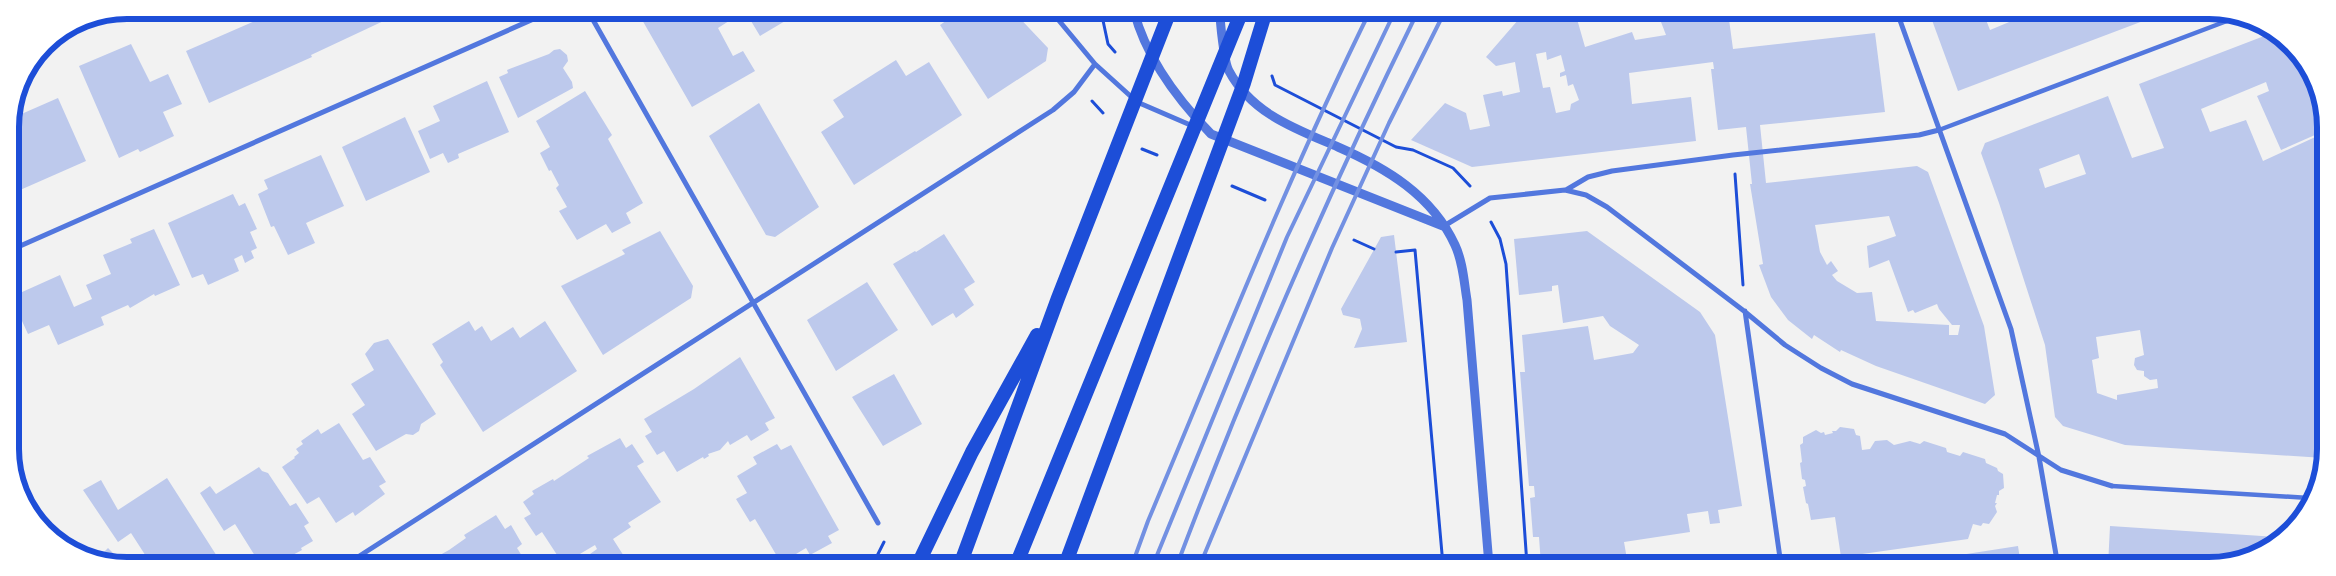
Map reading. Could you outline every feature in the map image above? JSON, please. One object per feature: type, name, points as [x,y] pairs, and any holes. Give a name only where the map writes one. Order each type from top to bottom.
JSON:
[{"type":"highway","points":[[963,557],[1058,298],[1167,19]]},
{"type":"highway","points":[[1019,557],[1239,19]]},
{"type":"highway","points":[[1068,557],[1244,83],[1264,19]]},
{"type":"highway","points":[[921,557],[972,452],[1058,298]]},
{"type":"street","points":[[19,246],[534,19]]},
{"type":"street","points":[[593,19],[878,522]]},
{"type":"street","points":[[1058,19],[1095,64],[1136,102],[1211,134],[1444,226]]},
{"type":"street","points":[[1135,19],[1164,76],[1184,107],[1211,134]]},
{"type":"street","points":[[1220,19],[1227,69],[1242,92],[1259,108],[1285,124],[1379,166],[1412,188],[1427,202],[1456,245],[1460,257],[1467,300],[1488,557]]},
{"type":"street","points":[[1899,19],[2011,329],[2039,457],[2056,557]]},
{"type":"street","points":[[1565,190],[1588,178],[1612,171],[1733,155],[1919,135],[1939,130],[2228,21]]},
{"type":"street","points":[[358,557],[753,301],[1053,110],[1074,92],[1095,64]]},
{"type":"street","points":[[1444,226],[1490,198],[1565,190],[1586,195],[1607,207],[1744,310],[1785,346],[1852,384],[2005,434],[2061,470],[2112,486],[2306,498]]},
{"type":"street","points":[[1744,310],[1780,557]]},
{"type":"path","points":[[1269,68],[1275,85],[1396,147],[1413,150],[1453,168],[1469,184],[1481,203]]},
{"type":"path","points":[[1733,155],[1744,310]]},
{"type":"path","points":[[1354,240],[1374,249]]},
{"type":"path","points":[[1500,240],[1506,264],[1526,557]]},
{"type":"path","points":[[1396,252],[1415,250],[1442,557]]},
{"type":"building","points":[[259,19],[388,19],[311,55],[312,57],[209,103],[186,51]]},
{"type":"building","points":[[642,19],[728,19],[729,21],[718,28],[733,56],[743,51],[755,71],[692,107]]},
{"type":"building","points":[[750,19],[789,19],[760,36]]},
{"type":"building","points":[[949,19],[1021,19],[1048,48],[1046,61],[988,99],[940,25]]},
{"type":"building","points":[[1519,19],[1577,19],[1585,47],[1632,32],[1635,40],[1666,35],[1661,22],[1671,19],[1708,21],[1708,19],[1729,19],[1733,49],[1875,33],[1885,112],[1760,125],[1766,183],[1917,166],[1928,172],[1984,326],[1995,395],[1985,404],[1876,366],[1841,350],[1840,352],[1814,335],[1812,339],[1788,320],[1771,297],[1759,265],[1763,264],[1750,184],[1752,184],[1746,127],[1718,130],[1711,69],[1714,69],[1713,62],[1629,73],[1632,104],[1691,97],[1696,141],[1472,167],[1411,140],[1445,103],[1466,113],[1470,130],[1490,126],[1483,95],[1502,91],[1503,96],[1520,92],[1515,62],[1496,66],[1486,57]],"holes":[[[1546,52],[1547,60],[1561,55],[1565,71],[1560,73],[1560,77],[1566,75],[1568,86],[1573,84],[1579,100],[1571,104],[1570,110],[1556,113],[1550,87],[1543,88],[1536,54]],[[1889,216],[1896,236],[1867,246],[1869,268],[1889,260],[1908,312],[1913,310],[1915,313],[1937,304],[1952,325],[1960,325],[1958,335],[1949,335],[1949,325],[1876,321],[1872,292],[1857,293],[1837,281],[1832,275],[1838,271],[1831,261],[1827,265],[1820,252],[1815,225]]]},
{"type":"building","points":[[1932,19],[1986,19],[1990,30],[2014,19],[2148,19],[1958,91]]},
{"type":"building","points":[[2266,35],[2286,50],[2306,79],[2315,105],[2317,134],[2281,150],[2257,96],[2269,91],[2266,82],[2201,109],[2210,132],[2246,120],[2263,161],[2317,136],[2317,458],[2125,445],[2063,426],[2055,417],[2045,345],[1981,153],[1985,143],[2108,96],[2132,158],[2164,148],[2139,84]],"holes":[[[2079,154],[2086,174],[2045,188],[2039,169]],[[2140,330],[2144,355],[2135,358],[2134,365],[2137,370],[2144,371],[2144,376],[2150,380],[2157,379],[2158,388],[2117,395],[2117,400],[2097,393],[2092,360],[2099,358],[2096,337]]]},
{"type":"building","points":[[131,44],[150,82],[168,74],[182,104],[163,112],[174,136],[140,152],[138,149],[119,158],[79,66]]},
{"type":"building","points":[[560,49],[567,55],[568,61],[563,68],[572,82],[573,88],[518,118],[499,77],[508,73],[507,70]]},
{"type":"building","points":[[896,60],[906,76],[929,62],[962,115],[854,185],[821,132],[844,117],[833,100]]},
{"type":"building","points":[[487,81],[509,132],[458,154],[459,158],[448,163],[443,153],[430,159],[418,131],[440,121],[433,106]]},
{"type":"building","points":[[585,91],[612,135],[608,139],[643,203],[626,213],[631,223],[612,233],[606,224],[577,240],[559,211],[567,207],[556,188],[559,185],[540,153],[550,147],[536,121]]},
{"type":"building","points":[[58,98],[86,161],[19,190],[20,115]]},
{"type":"building","points":[[759,103],[819,207],[775,237],[766,235],[709,136]]},
{"type":"building","points":[[405,117],[430,172],[366,201],[342,147]]},
{"type":"building","points":[[321,155],[344,206],[306,223],[315,243],[288,255],[274,226],[271,227],[258,194],[268,189],[264,180]]},
{"type":"building","points":[[233,194],[239,206],[245,203],[257,229],[250,232],[257,248],[251,251],[254,258],[245,263],[242,255],[234,259],[239,271],[208,285],[203,274],[192,278],[168,223]]},
{"type":"building","points":[[154,229],[180,285],[155,296],[154,294],[130,308],[128,305],[101,317],[104,325],[58,345],[49,325],[28,334],[19,314],[19,293],[60,275],[74,307],[92,299],[86,285],[111,274],[103,255],[132,243],[130,239]]},
{"type":"building","points":[[660,231],[693,286],[691,298],[603,355],[561,286],[625,254],[622,250]]},
{"type":"building","points":[[1587,231],[1700,312],[1715,335],[1742,506],[1718,510],[1720,523],[1710,524],[1708,511],[1687,514],[1690,532],[1624,542],[1627,557],[1540,557],[1539,537],[1533,537],[1530,498],[1535,497],[1534,486],[1529,486],[1520,372],[1525,372],[1522,335],[1588,326],[1594,360],[1633,353],[1639,345],[1610,326],[1603,316],[1563,323],[1558,285],[1552,286],[1552,291],[1519,295],[1514,239]]},
{"type":"building","points":[[944,234],[975,282],[964,289],[974,305],[956,318],[953,313],[932,326],[893,264]]},
{"type":"building","points":[[1394,235],[1407,342],[1354,348],[1362,329],[1360,319],[1343,315],[1341,309],[1381,237]]},
{"type":"building","points":[[867,282],[898,330],[836,371],[807,320]]},
{"type":"building","points":[[469,321],[475,331],[482,326],[491,341],[513,327],[520,338],[545,321],[577,371],[483,432],[440,365],[443,362],[432,344]]},
{"type":"building","points":[[388,339],[436,414],[421,424],[419,431],[413,435],[406,434],[376,451],[352,414],[365,405],[351,384],[374,370],[365,354],[374,343]]},
{"type":"building","points":[[740,357],[775,418],[765,423],[769,430],[751,441],[747,435],[730,445],[728,441],[720,450],[708,454],[709,456],[704,459],[703,457],[677,472],[664,451],[657,455],[645,436],[652,432],[644,419],[694,389]]},
{"type":"building","points":[[894,374],[922,424],[883,446],[852,397]]},
{"type":"building","points":[[339,423],[363,460],[370,457],[386,482],[379,486],[385,494],[355,516],[353,512],[336,523],[319,497],[307,504],[282,467],[299,453],[296,449],[303,444],[301,441],[318,429],[321,434]]},
{"type":"building","points":[[1840,427],[1854,429],[1856,435],[1860,436],[1862,450],[1870,449],[1875,441],[1887,440],[1894,445],[1910,441],[1920,444],[1924,441],[1946,448],[1947,452],[1960,456],[1963,452],[1985,459],[1986,463],[1997,468],[2003,474],[2004,488],[1999,491],[1995,503],[1997,503],[1995,506],[1997,512],[1989,524],[1983,523],[1981,526],[1973,524],[1968,539],[1841,557],[1835,517],[1811,520],[1803,487],[1806,486],[1805,480],[1802,479],[1800,463],[1802,462],[1800,445],[1803,443],[1803,437],[1816,430],[1821,433],[1824,432],[1825,435],[1833,433],[1832,431],[1836,431]]},
{"type":"building","points":[[620,438],[626,448],[632,444],[644,462],[637,466],[661,502],[628,523],[631,527],[613,539],[625,557],[592,557],[590,554],[597,549],[595,545],[575,557],[558,557],[542,532],[536,536],[524,518],[531,514],[523,502],[534,494],[532,491],[553,479],[554,481],[589,458],[587,456]]},
{"type":"building","points":[[777,444],[781,450],[791,445],[839,530],[828,536],[832,543],[810,555],[806,548],[791,557],[777,557],[755,519],[750,522],[736,499],[747,493],[737,476],[757,464],[753,457]]},
{"type":"building","points":[[259,467],[262,471],[268,473],[290,506],[296,503],[309,523],[304,526],[313,541],[289,557],[256,557],[235,524],[224,531],[200,493],[210,486],[216,494]]},
{"type":"building","points":[[167,478],[218,557],[146,557],[131,533],[118,542],[83,490],[101,480],[118,510]]},
{"type":"building","points":[[496,515],[505,529],[511,525],[522,544],[517,548],[523,557],[436,557],[466,538],[464,535]]},
{"type":"building","points":[[2110,526],[2272,537],[2251,549],[2237,554],[2217,557],[2108,557]]},
{"type":"building","points":[[2018,546],[2020,557],[1960,557],[1960,555]]},
{"type":"building","points":[[108,548],[114,554],[113,556],[96,553],[104,552]]},
{"type":"railway","points":[[1135,557],[1148,521],[1255,264],[1366,19]]},
{"type":"railway","points":[[1156,557],[1287,237],[1391,19]]},
{"type":"railway","points":[[1180,557],[1232,425],[1321,216],[1414,19]]},
{"type":"railway","points":[[1203,557],[1332,248],[1389,123],[1441,19]]}]
